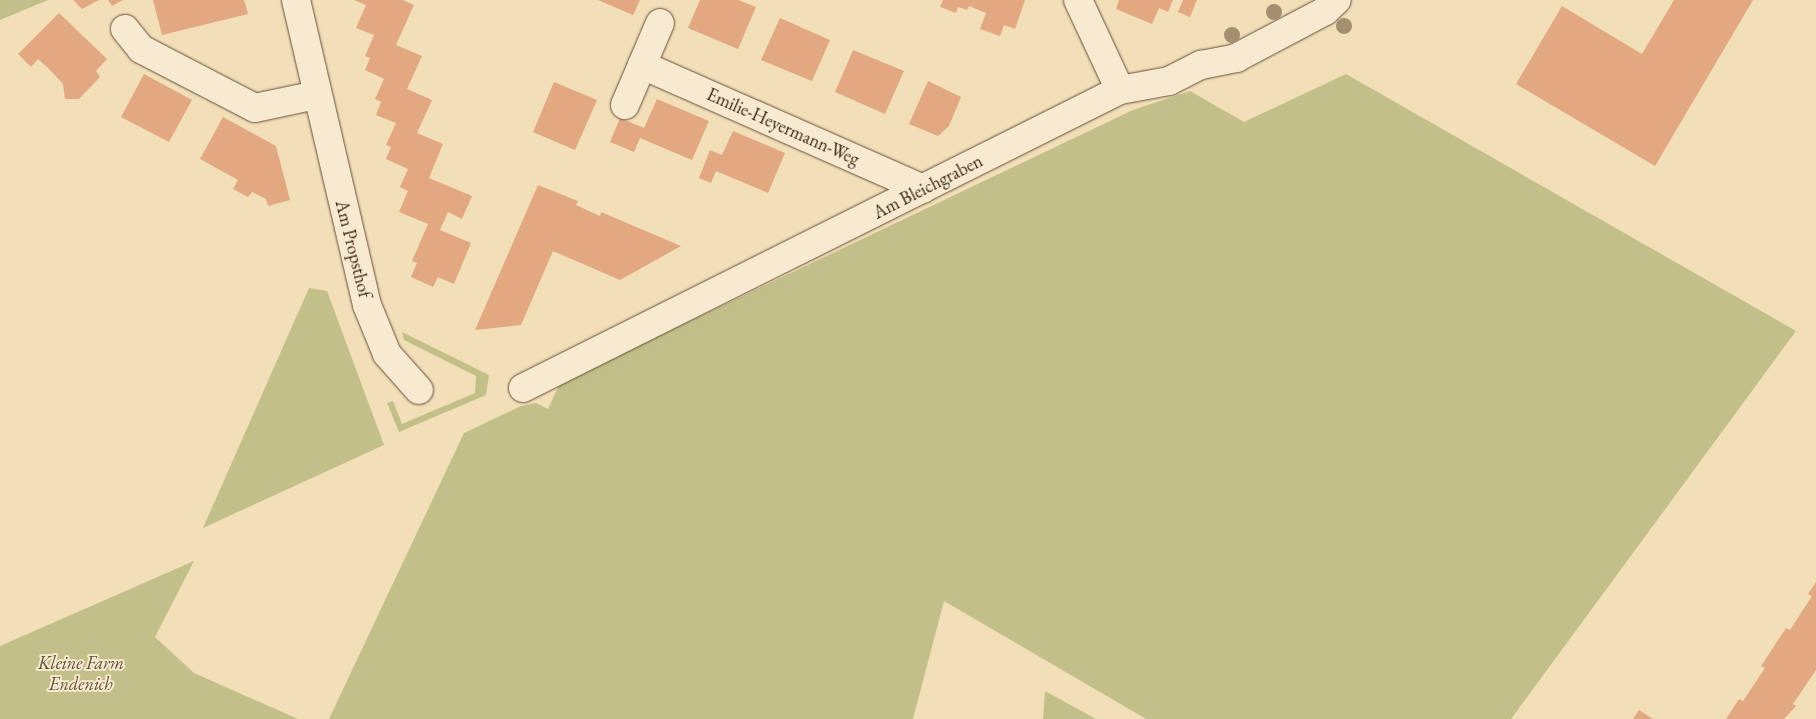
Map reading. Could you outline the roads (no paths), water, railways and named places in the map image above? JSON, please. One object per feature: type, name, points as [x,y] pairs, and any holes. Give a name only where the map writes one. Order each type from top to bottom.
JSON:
[{"type":"street","name":"Am Propsthof","points":[[296,0],[316,95],[366,305],[387,354],[418,390]]},
{"type":"street","points":[[1078,0],[1120,90]]},
{"type":"street","name":"Am Bleichgraben","points":[[523,388],[1120,90],[1169,81],[1201,65],[1236,58],[1325,11],[1337,0]]},
{"type":"street","points":[[625,105],[660,23]]},
{"type":"street","points":[[125,29],[141,50],[255,108],[316,95]]},
{"type":"street","name":"Emilie-Heyermann-Weg","points":[[642,65],[923,189]]},
{"type":"park label","name":"Kleine Farm Endenich","points":[[81,674]]}]
